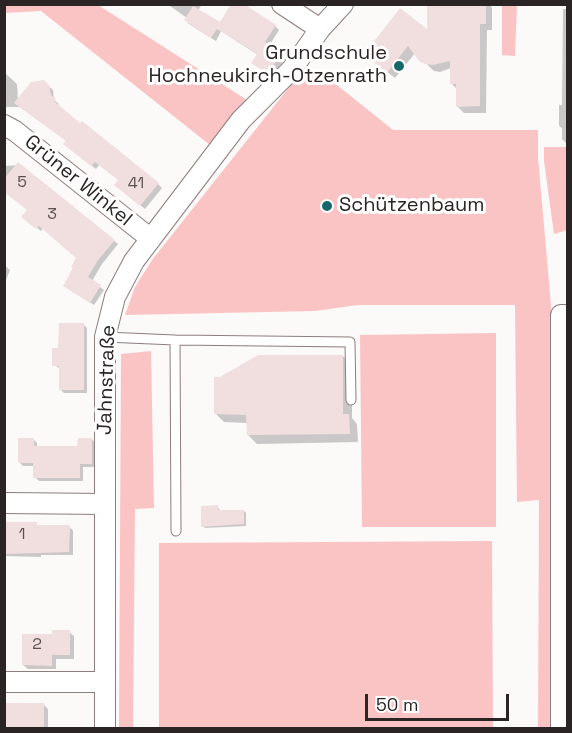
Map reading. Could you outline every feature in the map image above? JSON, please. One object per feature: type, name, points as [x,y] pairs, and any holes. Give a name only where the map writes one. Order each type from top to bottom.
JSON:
[{"type":"street","points":[[282,4],[320,29]]},
{"type":"street","name":"Jahnstraße","points":[[105,729],[105,337],[111,310],[120,284],[241,120],[292,69],[320,29],[343,4]]},
{"type":"street","name":"Grüner Winkel","points":[[4,125],[15,130],[151,239]]},
{"type":"street","points":[[561,729],[564,451],[561,315],[567,315]]},
{"type":"street","points":[[4,503],[105,504]]},
{"type":"street","points":[[4,682],[105,682]]},
{"type":"lane","points":[[105,337],[350,342],[351,400]]},
{"type":"lane","points":[[175,340],[176,531]]},
{"type":"shaded area","points":[[5,5],[98,5],[247,100],[210,145],[41,11],[5,13]]},
{"type":"shaded area","points":[[502,5],[517,5],[515,56],[502,55]]},
{"type":"shaded area","points":[[317,69],[393,130],[538,130],[538,158],[551,305],[553,728],[538,728],[539,500],[517,502],[515,305],[358,305],[315,311],[125,315],[135,287],[152,260],[298,76],[306,81]]},
{"type":"shaded area","points":[[544,147],[567,147],[567,230],[554,234],[544,161]]},
{"type":"shaded area","points":[[496,333],[496,527],[362,527],[360,335]]},
{"type":"shaded area","points":[[151,351],[154,508],[135,509],[133,728],[119,728],[121,354]]},
{"type":"shaded area","points":[[492,541],[493,728],[159,728],[159,543]]},
{"type":"building","points":[[231,4],[244,4],[276,25],[265,42],[283,53],[267,73],[251,63],[257,54],[237,41],[217,29],[211,38],[184,20],[193,6],[220,22]]},
{"type":"building","points":[[427,4],[486,4],[486,24],[480,24],[480,106],[456,107],[456,84],[450,84],[450,61],[433,65],[425,64],[419,61],[408,46],[387,73],[364,54],[400,8],[427,29]]},
{"type":"building","points":[[44,80],[49,85],[51,95],[56,99],[54,101],[159,183],[140,206],[114,185],[118,180],[95,162],[91,166],[63,144],[66,141],[14,103],[31,82]]},
{"type":"building","points":[[18,162],[115,240],[98,260],[88,277],[101,285],[90,303],[63,286],[76,258],[39,226],[36,229],[21,217],[27,210],[4,192],[4,179]]},
{"type":"building","points":[[59,323],[84,323],[84,390],[59,390],[59,366],[52,366],[52,348],[58,348]]},
{"type":"building","points":[[258,355],[343,355],[343,414],[349,414],[350,434],[247,435],[246,415],[214,414],[214,377],[220,377]]},
{"type":"building","points":[[18,438],[34,438],[34,446],[77,446],[78,438],[92,438],[92,464],[80,464],[80,478],[33,478],[33,463],[18,463]]},
{"type":"building","points":[[218,505],[218,510],[244,510],[244,524],[201,527],[201,506]]},
{"type":"building","points":[[6,522],[70,525],[69,552],[6,554],[6,544],[4,544]]},
{"type":"building","points":[[52,630],[70,630],[70,655],[52,655],[52,666],[22,665],[22,634],[52,634]]},
{"type":"building","points":[[4,703],[44,703],[44,729],[4,729]]},
{"type":"place","name":"Grundschule Hochneukirch-Otzenrath","points":[[399,66]]},
{"type":"place","name":"Schützenbaum","points":[[327,206]]}]
